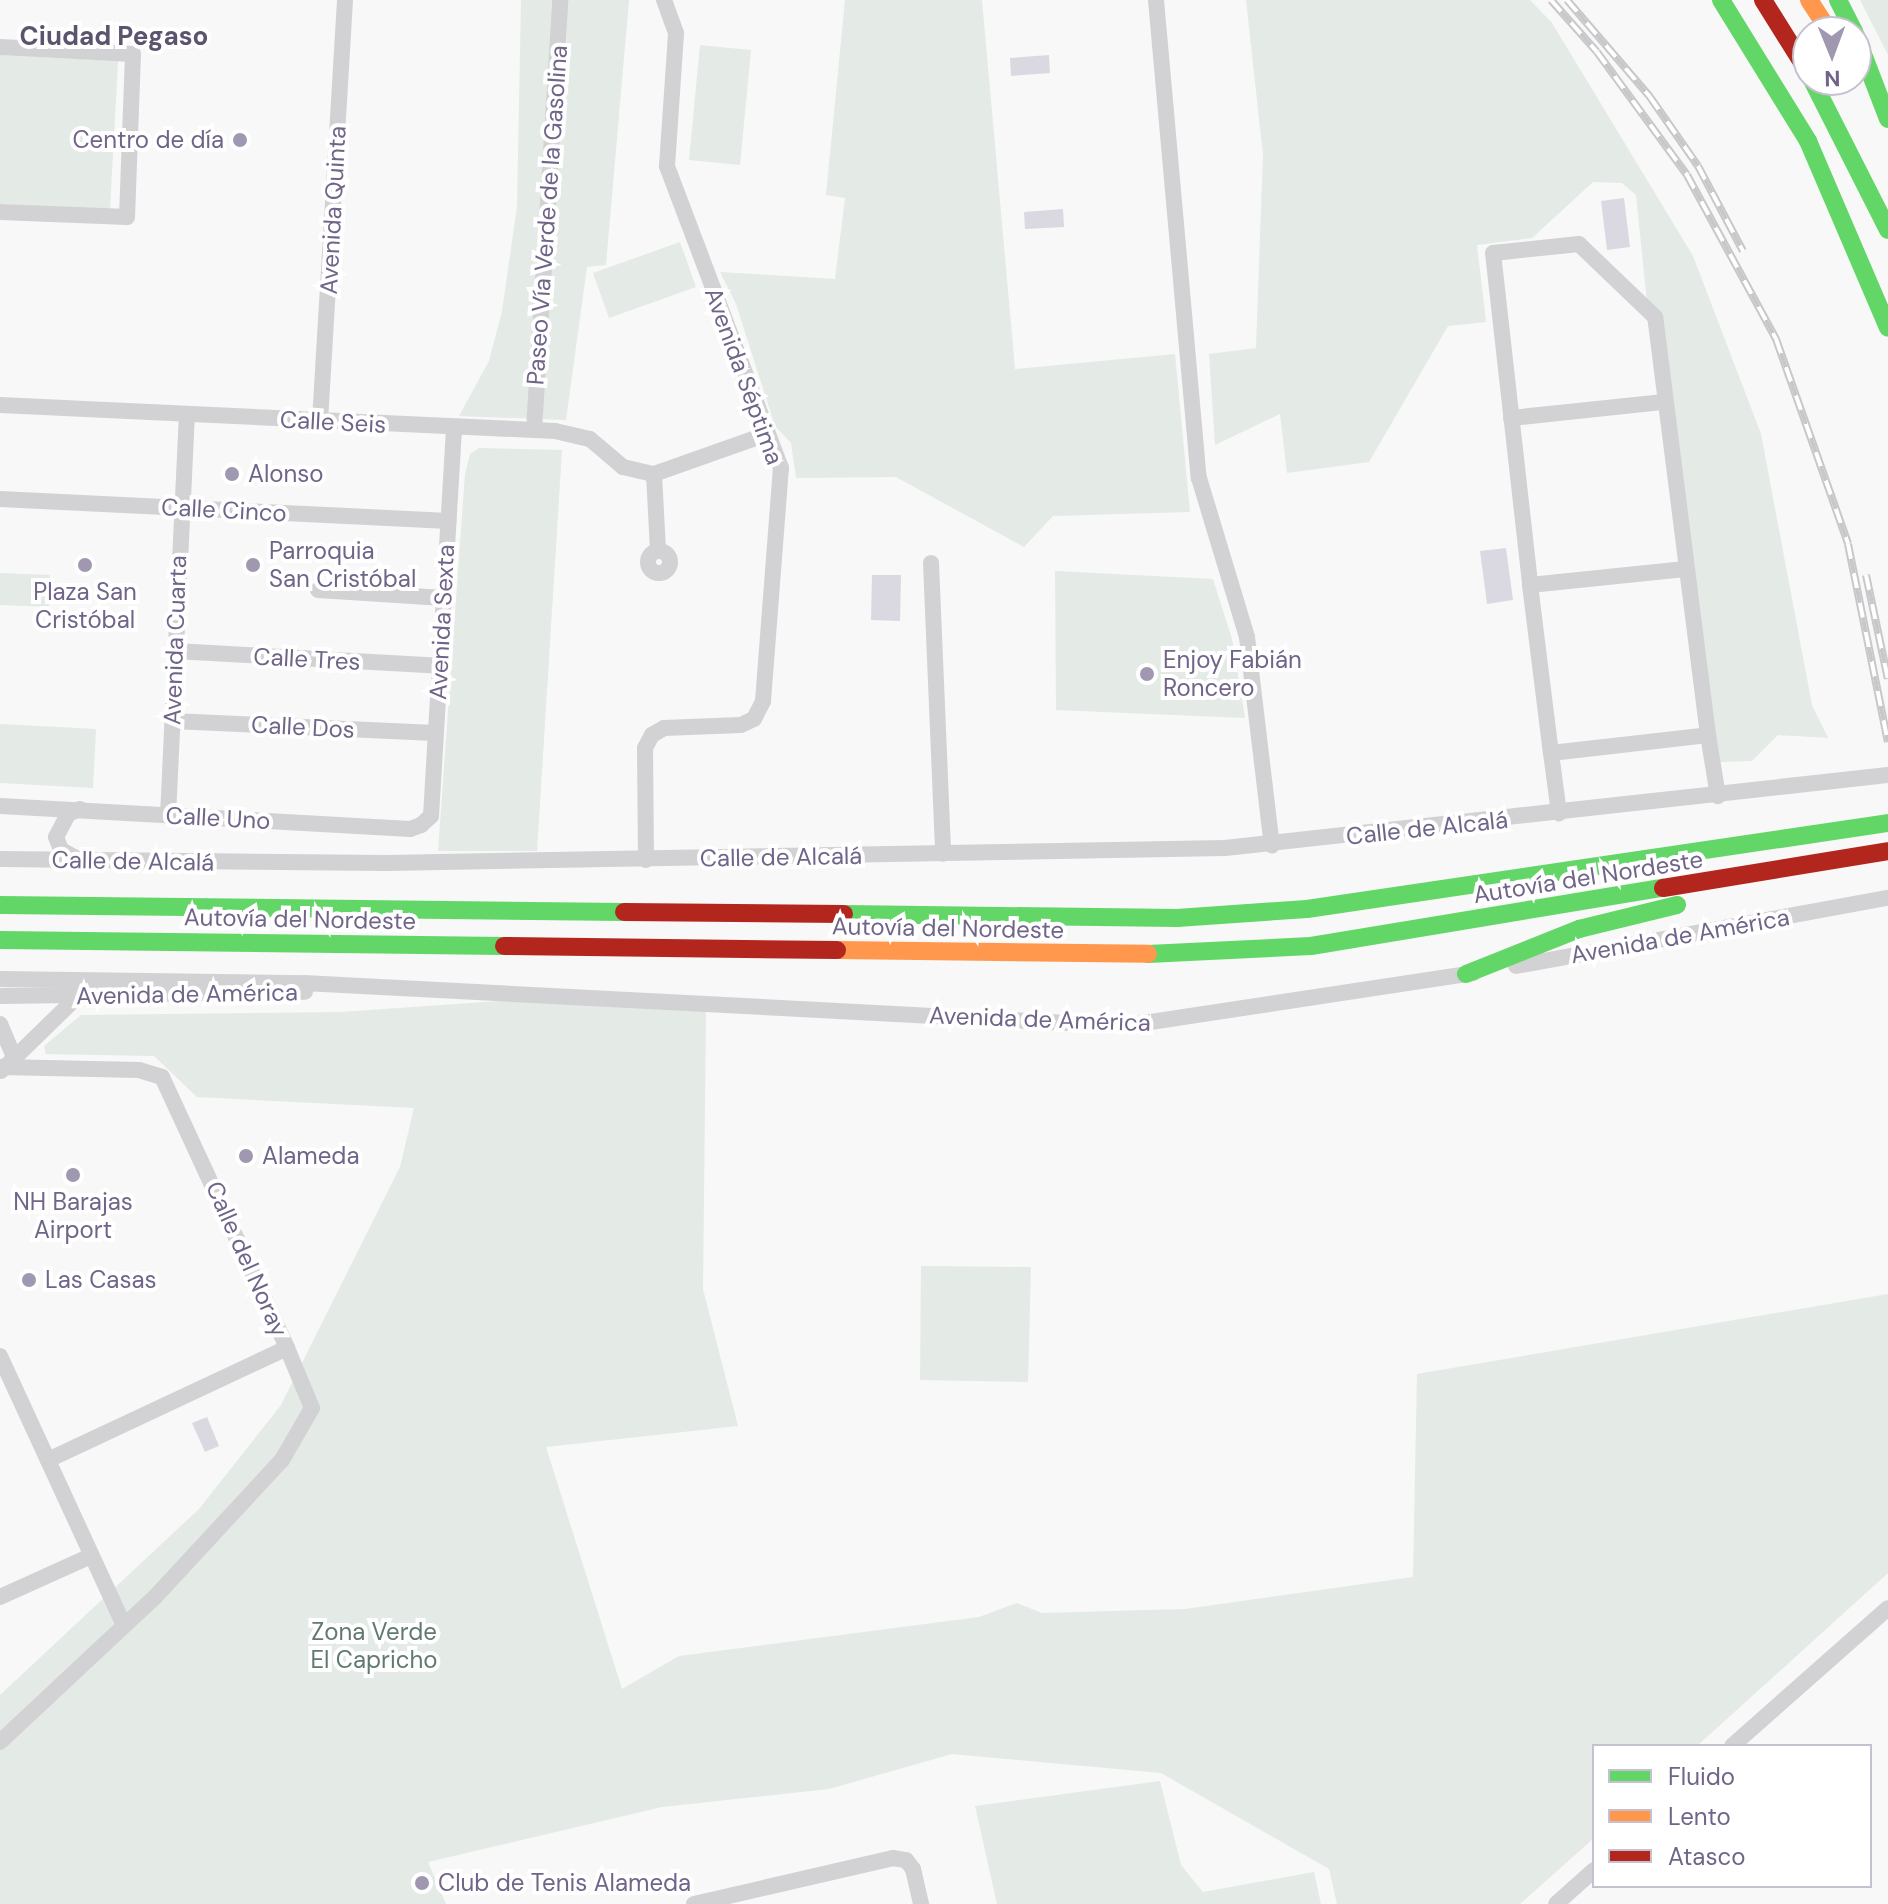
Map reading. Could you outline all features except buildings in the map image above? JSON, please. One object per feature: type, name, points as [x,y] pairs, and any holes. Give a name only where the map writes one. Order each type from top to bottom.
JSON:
[{"type":"highway","points":[[1721,0],[1808,141],[1840,206],[1888,328]]},
{"type":"highway","points":[[1763,0],[1792,46]]},
{"type":"highway","points":[[1872,78],[1888,120]]},
{"type":"highway","points":[[1820,96],[1888,230]]},
{"type":"highway","points":[[1872,96],[1888,120]]},
{"type":"highway","name":"Autovía del Nordeste","points":[[0,905],[1161,918],[1307,909],[1888,823]]},
{"type":"highway","name":"Autovía del Nordeste","points":[[0,940],[1163,954],[1311,946],[1888,851]]},
{"type":"highway","points":[[1466,974],[1579,929],[1676,905],[1752,875]]},
{"type":"highway","points":[[0,887],[707,898],[750,914]]},
{"type":"street","name":"Avenida Quinta","points":[[320,421],[345,0]]},
{"type":"street","name":"Paseo Vía Verde de la Gasolina","points":[[534,430],[560,0]]},
{"type":"street","name":"Avenida Séptima","points":[[646,860],[645,748],[652,735],[664,728],[741,725],[754,719],[763,701],[781,468],[764,435],[667,166],[676,33],[664,0]]},
{"type":"street","points":[[1156,0],[1199,478],[1247,637],[1272,846]]},
{"type":"street","points":[[0,47],[133,54],[127,217],[0,212]]},
{"type":"street","points":[[1559,813],[1493,253],[1579,244],[1655,317],[1685,569],[1718,796]]},
{"type":"street","points":[[1511,418],[1664,402]]},
{"type":"street","name":"Calle Seis","points":[[0,405],[454,429],[534,430],[590,439],[623,467],[654,474]]},
{"type":"street","name":"Avenida Cuarta","points":[[168,816],[187,416]]},
{"type":"street","name":"Avenida Sexta","points":[[431,816],[454,429]]},
{"type":"street","points":[[658,551],[654,474],[764,435]]},
{"type":"street","name":"Calle Cinco","points":[[0,499],[448,521]]},
{"type":"street","points":[[931,563],[943,854]]},
{"type":"street","points":[[1530,585],[1685,569]]},
{"type":"street","points":[[318,590],[444,598]]},
{"type":"street","name":"Calle Tres","points":[[175,651],[440,666]]},
{"type":"street","name":"Calle Dos","points":[[172,721],[435,733]]},
{"type":"street","points":[[1551,753],[1708,735]]},
{"type":"street","name":"Calle de Alcalá","points":[[0,859],[646,860],[1272,846],[1888,775]]},
{"type":"street","name":"Calle Uno","points":[[0,806],[81,808],[168,816],[410,829],[431,816]]},
{"type":"street","points":[[80,860],[61,850],[56,837],[68,814],[81,808]]},
{"type":"street","name":"Avenida de América","points":[[4,981],[374,988],[1124,1026],[1466,974],[1888,898]]},
{"type":"street","name":"Avenida de América","points":[[0,996],[234,997],[374,988]]},
{"type":"street","points":[[5,1066],[77,997]]},
{"type":"street","points":[[0,1024],[5,1066]]},
{"type":"street","name":"Calle del Noray","points":[[5,1066],[139,1070],[162,1077],[287,1348],[48,1460]]},
{"type":"street","points":[[0,1742],[230,1520],[282,1460],[309,1419],[309,1396],[287,1348]]},
{"type":"street","points":[[0,1356],[124,1625]]},
{"type":"street","points":[[0,1597],[91,1556]]},
{"type":"street","points":[[1734,1744],[1888,1608]]},
{"type":"street","points":[[694,1904],[893,1858],[906,1860],[913,1869],[921,1904]]},
{"type":"street","points":[[1556,1904],[1592,1872]]},
{"type":"green space","points":[[521,0],[629,0],[606,265],[587,267],[566,420],[459,416],[489,361],[502,311],[517,207]]},
{"type":"green space","points":[[845,0],[982,0],[1015,369],[1175,354],[1190,512],[1053,516],[1024,547],[896,477],[796,478],[791,443],[775,426],[736,304],[720,272],[835,279],[845,198],[826,195]]},
{"type":"green space","points":[[1246,0],[1530,0],[1552,23],[1693,256],[1761,434],[1812,705],[1828,738],[1778,735],[1752,761],[1720,762],[1647,302],[1636,195],[1622,183],[1593,182],[1532,238],[1477,245],[1486,322],[1448,326],[1369,462],[1287,473],[1280,414],[1215,445],[1209,354],[1256,348],[1263,155]]},
{"type":"green space","points":[[1860,0],[1888,0],[1888,55],[1872,24],[1872,16],[1868,16]]},
{"type":"green space","points":[[700,45],[751,50],[740,165],[689,160]]},
{"type":"green space","points":[[0,55],[118,61],[110,210],[0,204]]},
{"type":"green space","points":[[680,242],[696,287],[609,318],[593,273]]},
{"type":"green space","points":[[479,448],[562,450],[537,851],[438,851],[465,474],[470,454]]},
{"type":"green space","name":"Enjoy Fabián Roncero","points":[[1055,571],[1213,579],[1232,639],[1245,718],[1056,710]]},
{"type":"green space","points":[[0,573],[50,575],[49,607],[0,605]]},
{"type":"green space","points":[[0,724],[96,729],[93,788],[0,783]]},
{"type":"green space","name":"Zona Verde El Capricho","points":[[514,1000],[706,1011],[703,1289],[738,1426],[546,1447],[622,1689],[679,1656],[979,1617],[1017,1603],[1042,1613],[1185,1609],[1413,1577],[1417,1374],[1888,1294],[1888,1573],[1699,1744],[1592,1744],[1592,1840],[1520,1904],[1337,1904],[1329,1869],[1161,1773],[952,1754],[829,1789],[662,1807],[428,1862],[446,1904],[0,1904],[0,1695],[199,1509],[281,1405],[400,1167],[414,1108],[197,1097],[154,1056],[46,1054],[44,1046],[81,1015],[341,1012]]},
{"type":"green space","points":[[921,1266],[1031,1267],[1028,1382],[920,1380]]},
{"type":"green space","points":[[1160,1781],[1181,1865],[1203,1892],[1314,1872],[1321,1904],[997,1904],[975,1806]]},
{"type":"shaded area","points":[[1049,55],[1050,73],[1011,76],[1010,58]]},
{"type":"shaded area","points":[[1624,198],[1630,247],[1607,250],[1601,201]]},
{"type":"shaded area","points":[[1063,209],[1064,227],[1025,229],[1024,212]]},
{"type":"shaded area","points":[[1506,548],[1513,600],[1487,604],[1480,551]]},
{"type":"shaded area","points":[[872,575],[901,575],[900,621],[871,620]]},
{"type":"shaded area","points":[[207,1417],[219,1446],[205,1452],[192,1423]]},
{"type":"railway","points":[[1551,0],[1597,52],[1687,175],[1776,339],[1848,544],[1888,742]]},
{"type":"railway","points":[[1567,0],[1650,97],[1698,166],[1743,251]]},
{"type":"railway","points":[[1866,575],[1888,679]]},
{"type":"traffic: fast","points":[[1721,0],[1808,141],[1888,328]]},
{"type":"traffic: fast","points":[[1838,0],[1846,16]]},
{"type":"traffic: fast","points":[[1872,78],[1888,119]]},
{"type":"traffic: fast","points":[[1820,96],[1888,230]]},
{"type":"traffic: fast","points":[[844,914],[1177,918],[1307,909],[1888,823]]},
{"type":"traffic: fast","points":[[1148,954],[1311,946],[1663,888]]},
{"type":"traffic: fast","points":[[0,905],[624,912]]},
{"type":"traffic: fast","points":[[1466,974],[1579,929],[1677,905]]},
{"type":"traffic: fast","points":[[0,940],[504,946]]},
{"type":"traffic: slow","points":[[1809,0],[1820,16]]},
{"type":"traffic: slow","points":[[837,950],[1148,954]]},
{"type":"traffic: jam","points":[[1763,0],[1792,46]]},
{"type":"traffic: jam","points":[[1663,888],[1888,851]]},
{"type":"traffic: jam","points":[[624,912],[844,914]]},
{"type":"traffic: jam","points":[[504,946],[837,950]]},
{"type":"place","name":"Centro de día","points":[[240,140]]},
{"type":"place","name":"Alonso","points":[[232,474]]},
{"type":"place","name":"Plaza San Cristóbal","points":[[85,565]]},
{"type":"place","name":"Parroquia San Cristóbal","points":[[253,565]]},
{"type":"place","name":"Enjoy Fabián Roncero","points":[[1147,674]]},
{"type":"place","name":"Alameda","points":[[246,1156]]},
{"type":"place","name":"NH Barajas Airport","points":[[73,1175]]},
{"type":"place","name":"Las Casas","points":[[29,1280]]},
{"type":"place","name":"Club de Tenis Alameda","points":[[422,1883]]},
{"type":"district","name":"Ciudad Pegaso","points":[[114,37]]}]
